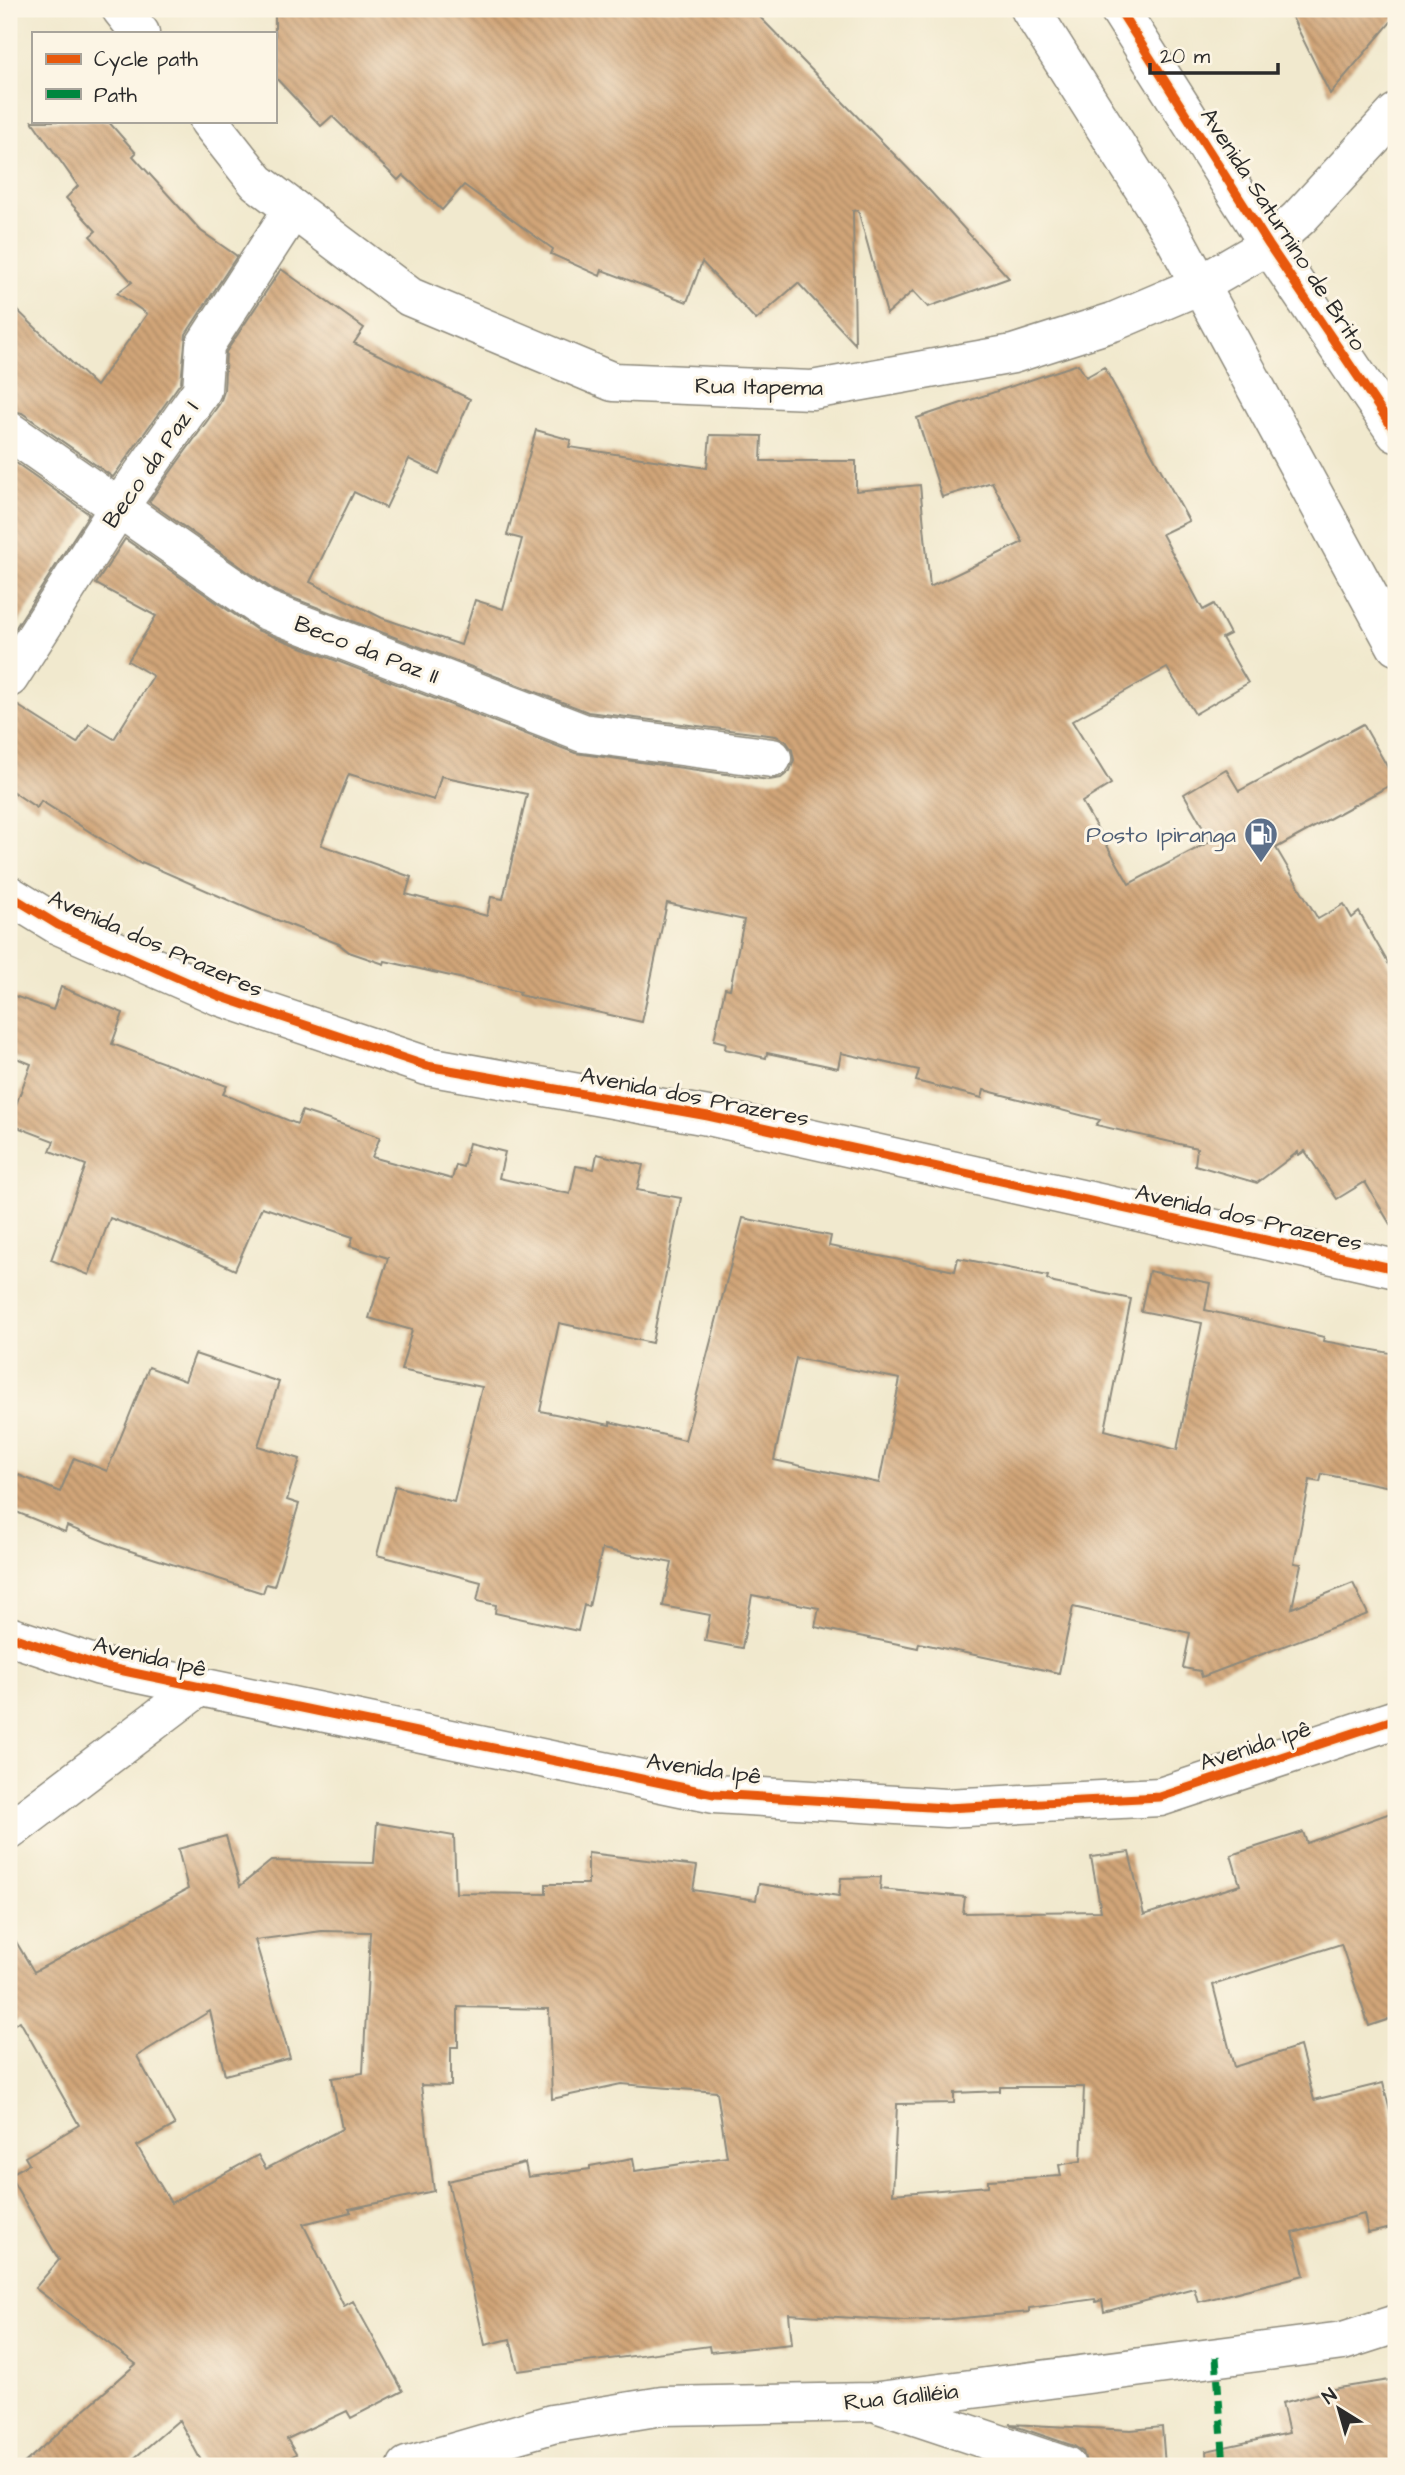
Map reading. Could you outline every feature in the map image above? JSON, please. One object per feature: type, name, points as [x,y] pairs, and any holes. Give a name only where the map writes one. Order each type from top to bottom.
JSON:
[{"type":"street","points":[[121,9],[139,32]]},
{"type":"street","points":[[1030,9],[1173,235],[1396,646]]},
{"type":"street","name":"Avenida Saturnino de Brito","points":[[1119,9],[1269,245],[1396,433]]},
{"type":"street","name":"Rua Itapema","points":[[210,122],[257,182],[410,298],[613,382],[812,390],[1013,354],[1113,322],[1200,285],[1269,245],[1299,218],[1396,113]]},
{"type":"street","name":"Beco da Paz I","points":[[9,678],[118,507],[202,390],[205,345],[293,209]]},
{"type":"street","name":"Beco da Paz II","points":[[9,431],[265,610],[583,733],[772,758]]},
{"type":"street","name":"Avenida dos Prazeres","points":[[9,895],[58,925],[219,996],[427,1066],[708,1116],[1396,1269]]},
{"type":"street","name":"Avenida Ipê","points":[[9,1636],[100,1666],[714,1794],[946,1808],[1160,1797],[1396,1719]]},
{"type":"street","points":[[9,1831],[199,1687]]},
{"type":"street","name":"Rua Galiléia","points":[[407,2466],[552,2424],[662,2406],[871,2402],[1343,2341],[1396,2324]]},
{"type":"street","points":[[871,2402],[1066,2466]]},
{"type":"building","points":[[275,9],[752,9],[929,190],[1009,278],[928,307],[913,291],[887,314],[858,210],[853,211],[855,344],[798,283],[756,320],[702,262],[687,302],[602,270],[600,276],[551,254],[553,249],[464,185],[442,210],[403,175],[398,180],[332,116],[321,126],[276,78]]},
{"type":"building","points":[[1288,9],[1396,9],[1396,16],[1330,94]]},
{"type":"building","points":[[33,122],[109,122],[136,153],[133,156],[201,231],[237,256],[186,334],[181,382],[113,477],[22,413],[9,410],[9,302],[96,386],[147,314],[117,293],[132,282],[90,236],[96,231],[66,198],[78,186]]},
{"type":"building","points":[[281,269],[364,328],[354,343],[470,399],[439,474],[409,459],[386,508],[354,492],[310,582],[382,618],[461,645],[475,600],[503,609],[522,539],[507,535],[536,430],[571,440],[569,447],[707,468],[710,435],[762,436],[761,461],[856,461],[856,491],[920,485],[930,587],[1023,542],[992,482],[942,497],[917,418],[1078,364],[1086,377],[1104,367],[1189,521],[1162,534],[1203,610],[1214,604],[1230,634],[1222,638],[1248,683],[1195,714],[1167,668],[1072,721],[1111,784],[1082,802],[1129,884],[1211,841],[1184,794],[1226,769],[1239,791],[1363,724],[1396,782],[1276,848],[1318,919],[1344,904],[1352,918],[1359,912],[1396,977],[1396,1234],[1365,1182],[1337,1199],[1305,1151],[1299,1155],[1298,1152],[1257,1183],[1195,1165],[1197,1148],[1096,1125],[1100,1120],[984,1090],[982,1098],[916,1081],[919,1070],[841,1053],[838,1068],[767,1053],[766,1058],[725,1049],[726,1043],[714,1040],[725,988],[730,989],[744,920],[667,903],[642,1022],[519,995],[520,992],[385,961],[384,964],[349,952],[339,944],[251,910],[142,862],[141,864],[41,801],[37,808],[9,789],[9,700],[77,743],[89,724],[114,739],[153,676],[128,661],[156,616],[96,584],[125,539],[257,630],[575,753],[769,780],[781,778],[790,771],[794,760],[792,750],[786,741],[776,736],[588,712],[275,591],[149,502],[220,403],[224,391],[226,352]],"holes":[[[349,774],[434,800],[441,776],[527,794],[503,899],[491,897],[487,916],[406,894],[411,877],[321,845]]]},
{"type":"building","points":[[9,458],[89,514],[9,638]]},
{"type":"building","points":[[61,987],[123,1013],[112,1044],[227,1086],[223,1094],[297,1124],[302,1111],[380,1137],[372,1157],[452,1179],[456,1165],[463,1167],[469,1143],[505,1152],[499,1178],[570,1194],[576,1166],[594,1169],[597,1154],[643,1165],[637,1190],[681,1198],[652,1343],[559,1323],[540,1411],[610,1425],[610,1422],[685,1440],[743,1218],[831,1236],[829,1246],[955,1271],[958,1258],[1048,1276],[1047,1279],[1054,1283],[1131,1299],[1105,1430],[1177,1450],[1202,1323],[1141,1311],[1149,1271],[1210,1283],[1205,1310],[1324,1337],[1323,1341],[1396,1354],[1396,1488],[1322,1474],[1320,1482],[1310,1480],[1294,1563],[1301,1564],[1292,1608],[1353,1583],[1368,1614],[1202,1677],[1200,1671],[1183,1668],[1190,1633],[1073,1607],[1059,1673],[919,1643],[918,1648],[815,1627],[819,1608],[752,1595],[742,1648],[705,1641],[710,1615],[663,1606],[672,1563],[602,1549],[589,1607],[584,1605],[578,1631],[495,1613],[496,1605],[477,1601],[481,1582],[377,1555],[395,1486],[454,1502],[482,1387],[401,1370],[412,1330],[369,1318],[388,1258],[350,1246],[353,1237],[262,1207],[235,1270],[177,1243],[110,1218],[89,1275],[51,1260],[86,1165],[50,1151],[54,1141],[9,1124],[31,1064],[9,1055],[9,994],[53,1010]],"holes":[[[796,1358],[900,1379],[879,1483],[774,1460]]]},
{"type":"building","points":[[195,1354],[279,1382],[258,1446],[300,1459],[287,1500],[299,1504],[274,1586],[266,1584],[263,1593],[118,1547],[67,1526],[65,1532],[9,1509],[9,1471],[60,1492],[74,1458],[107,1471],[149,1367],[185,1381]]},
{"type":"building","points":[[1396,1811],[1396,2017],[1369,2026],[1341,1944],[1213,1985],[1234,2067],[1300,2046],[1314,2100],[1383,2083],[1396,2135],[1396,2227],[1368,2233],[1364,2214],[1293,2233],[1304,2275],[1198,2302],[1194,2288],[1104,2312],[1102,2300],[1096,2302],[1095,2299],[1029,2308],[1029,2312],[951,2319],[905,2321],[789,2314],[792,2344],[710,2352],[709,2346],[518,2371],[510,2339],[485,2345],[448,2181],[525,2163],[528,2177],[590,2169],[590,2166],[633,2158],[635,2171],[727,2157],[717,2092],[621,2084],[552,2099],[549,2009],[458,2007],[458,2047],[451,2047],[451,2086],[421,2085],[434,2191],[349,2209],[351,2212],[303,2224],[344,2306],[353,2301],[403,2391],[351,2418],[347,2411],[287,2439],[296,2454],[275,2466],[204,2466],[179,2420],[125,2466],[21,2466],[136,2364],[35,2288],[59,2260],[9,2175],[29,2164],[25,2157],[79,2125],[20,2021],[9,2027],[9,1930],[34,1972],[188,1889],[178,1849],[226,1836],[240,1886],[271,1861],[374,1863],[377,1823],[454,1836],[456,1893],[546,1894],[546,1884],[588,1884],[588,1853],[697,1866],[693,1890],[756,1900],[759,1884],[839,1896],[841,1878],[881,1877],[880,1889],[965,1897],[963,1913],[1101,1911],[1091,1857],[1129,1852],[1144,1915],[1240,1885],[1231,1855],[1303,1832],[1307,1843]],"holes":[[[322,1931],[370,1932],[363,2073],[332,2078],[342,2129],[266,2169],[258,2155],[171,2203],[137,2146],[175,2125],[137,2056],[210,2011],[225,2075],[290,2058],[255,1940]],[[1000,2087],[1084,2087],[1081,2161],[1059,2165],[1061,2176],[988,2180],[988,2186],[893,2194],[897,2104],[954,2103],[954,2093],[1000,2091]]]},
{"type":"building","points":[[1396,2379],[1396,2466],[1207,2466],[1206,2451],[1289,2433],[1282,2403],[1339,2388]]},
{"type":"building","points":[[1009,2424],[1131,2430],[1162,2427],[1165,2466],[1087,2465],[1083,2452],[1074,2446]]},
{"type":"marked path","points":[[1216,2357],[1224,2466]]},
{"type":"cycle path","points":[[1119,9],[1269,245],[1396,433]]},
{"type":"cycle path","points":[[9,895],[58,925],[219,996],[427,1066],[708,1116],[1396,1269]]},
{"type":"cycle path","points":[[9,1636],[100,1666],[714,1794],[946,1808],[1160,1797],[1396,1719]]},
{"type":"place","name":"Posto Ipiranga","points":[[1261,864]]}]
